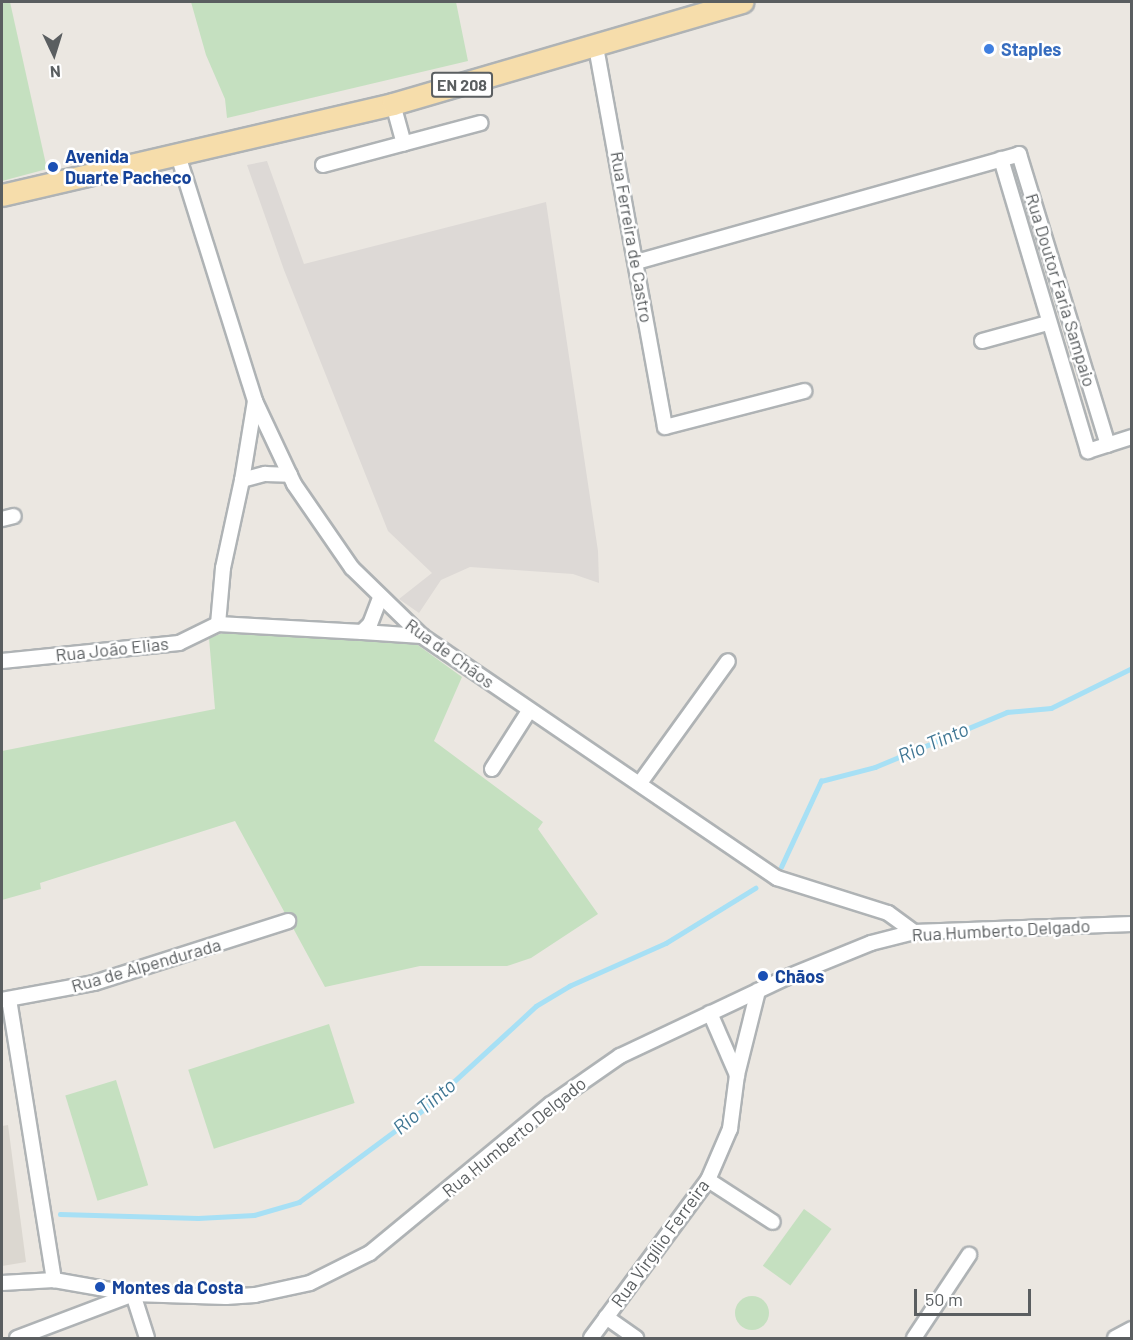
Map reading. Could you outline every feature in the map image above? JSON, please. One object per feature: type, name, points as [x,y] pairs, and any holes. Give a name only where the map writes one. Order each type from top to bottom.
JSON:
[{"type":"main road","name":"EN 208","points":[[2,195],[393,105],[596,47],[742,2]]},
{"type":"street","name":"Rua Ferreira de Castro","points":[[596,47],[665,427],[804,391]]},
{"type":"street","points":[[393,105],[404,144]]},
{"type":"street","points":[[323,165],[481,123]]},
{"type":"street","name":"Rua Doutor Faria Sampaio","points":[[1108,445],[1019,154],[1001,159],[1088,451],[1108,445],[1131,438]]},
{"type":"street","name":"Rua de Chãos","points":[[178,155],[255,401],[290,476],[316,521],[380,598],[422,636],[777,878],[888,913],[914,932]]},
{"type":"street","points":[[636,262],[782,223],[1001,159]]},
{"type":"street","name":"Rua Doutor Faria Sampaio","points":[[982,341],[1048,323]]},
{"type":"street","points":[[255,401],[242,480],[223,567],[218,624],[422,636]]},
{"type":"street","points":[[242,480],[265,474],[290,476]]},
{"type":"street","points":[[362,632],[370,624],[380,598]]},
{"type":"street","name":"Rua João Elias","points":[[2,662],[179,643],[218,624]]},
{"type":"street","points":[[640,783],[729,661]]},
{"type":"street","points":[[492,769],[529,711]]},
{"type":"street","name":"Rua de Alpendurada","points":[[5,1000],[155,966],[288,921]]},
{"type":"street","name":"Rua Humberto Delgado","points":[[2,1283],[54,1280],[133,1294],[255,1295],[302,1285],[342,1269],[370,1253],[550,1104],[620,1056],[758,991],[871,943],[914,932],[1131,924]]},
{"type":"street","name":"Rua Virgílio Ferreira","points":[[591,1338],[708,1180],[730,1129],[737,1075],[758,991]]},
{"type":"street","points":[[5,1000],[54,1280]]},
{"type":"street","points":[[710,1013],[737,1075]]},
{"type":"street","points":[[708,1180],[773,1222]]},
{"type":"street","points":[[914,1338],[969,1255]]},
{"type":"street","points":[[17,1338],[133,1294],[147,1338]]},
{"type":"street","points":[[606,1317],[636,1338]]},
{"type":"street","points":[[1115,1338],[1131,1329]]},
{"type":"shaded area","points":[[267,161],[304,264],[546,202],[598,551],[599,583],[573,574],[470,567],[441,580],[419,613],[399,599],[432,573],[388,531],[284,270],[247,165]]},
{"type":"shaded area","points":[[8,1125],[26,1262],[2,1266],[2,1126]]},
{"type":"green space","points":[[2,2],[10,2],[47,169],[2,181]]},
{"type":"green space","points":[[191,2],[456,2],[468,61],[227,118],[225,99],[206,55]]},
{"type":"green space","points":[[223,633],[415,643],[462,677],[434,741],[543,822],[538,829],[598,914],[531,958],[507,966],[420,966],[325,987],[235,821],[40,883],[41,889],[2,900],[2,751],[215,709],[209,638]]},
{"type":"green space","points":[[329,1024],[355,1103],[214,1149],[188,1070]]},
{"type":"green space","points":[[116,1080],[148,1185],[97,1201],[65,1095]]},
{"type":"green space","points":[[804,1209],[832,1229],[790,1286],[763,1266]]},
{"type":"green space","points":[[752,1296],[764,1301],[769,1313],[764,1325],[752,1330],[740,1325],[735,1313],[740,1301]]},
{"type":"waterway","name":"Rio Tinto","points":[[781,867],[821,781],[875,767],[1007,712],[1051,708],[1132,668]]},
{"type":"waterway","name":"Rio Tinto","points":[[60,1214],[198,1218],[254,1215],[299,1202],[424,1109],[536,1006],[569,986],[666,943],[755,888]]},
{"type":"place","name":"Staples","points":[[989,49]]},
{"type":"place","name":"Avenida Duarte Pacheco","points":[[53,167]]},
{"type":"place","name":"Chãos","points":[[763,976]]},
{"type":"place","name":"Montes da Costa","points":[[100,1287]]}]
